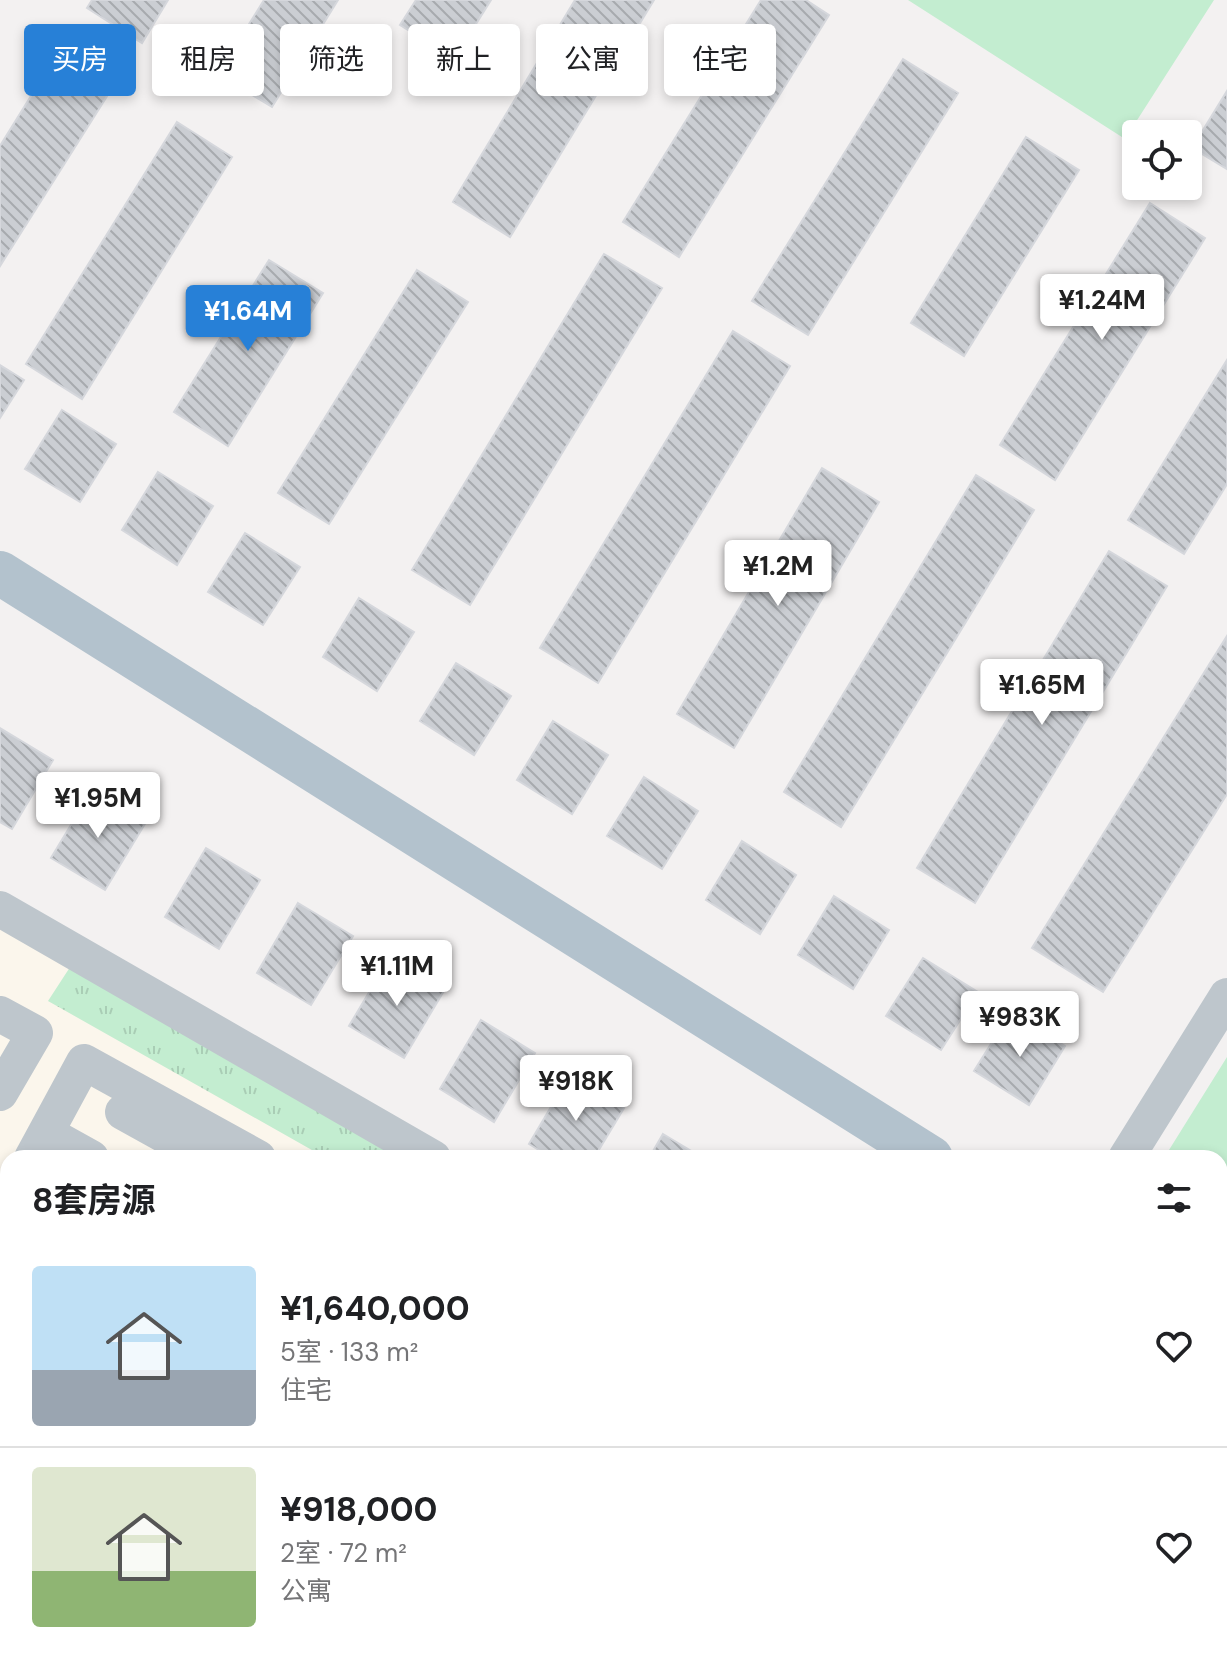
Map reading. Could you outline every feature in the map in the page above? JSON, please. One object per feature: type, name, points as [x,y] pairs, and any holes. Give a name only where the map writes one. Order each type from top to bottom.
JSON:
[{"type":"main road","points":[[0,573],[918,1150]]},
{"type":"street","points":[[0,909],[419,1150]]},
{"type":"street","points":[[1131,1150],[1227,996]]},
{"type":"street","points":[[0,1014],[35,1033],[10,1054],[0,1093]]},
{"type":"street","points":[[39,1146],[84,1062],[244,1150]]},
{"type":"street","points":[[72,1084],[192,1150]]},
{"type":"shaded area","points":[[0,890],[441,1150],[0,1150]]},
{"type":"green space","points":[[908,0],[1214,0],[1137,120],[1122,120],[1122,137]]},
{"type":"green space","points":[[74,961],[400,1150],[312,1150],[48,1001]]},
{"type":"green space","points":[[1227,1057],[1227,1150],[1169,1150]]},
{"type":"building","points":[[92,0],[168,0],[142,43],[136,39],[136,24],[112,24],[87,8]]},
{"type":"building","points":[[264,0],[338,0],[323,24],[280,24],[280,94],[272,107],[254,96],[264,96],[264,24],[249,24]]},
{"type":"building","points":[[416,0],[491,0],[476,24],[408,24],[408,30],[400,25]]},
{"type":"building","points":[[575,0],[654,0],[639,24],[561,24]]},
{"type":"building","points":[[761,0],[806,0],[829,15],[679,257],[623,222],[701,96],[776,96],[776,24],[746,24]]},
{"type":"building","points":[[903,59],[958,93],[808,335],[752,301]]},
{"type":"building","points":[[536,65],[536,96],[596,96],[510,237],[453,202],[517,96],[520,96]]},
{"type":"building","points":[[1227,91],[1227,169],[1202,154],[1202,132]]},
{"type":"building","points":[[31,96],[107,96],[0,266],[0,146]]},
{"type":"building","points":[[177,122],[232,157],[82,399],[26,364]]},
{"type":"building","points":[[1026,137],[1079,170],[964,356],[911,323]]},
{"type":"building","points":[[1150,203],[1205,238],[1055,480],[1000,445]]},
{"type":"building","points":[[604,254],[662,288],[470,605],[412,570]]},
{"type":"building","points":[[269,260],[323,293],[228,446],[174,412]]},
{"type":"building","points":[[417,270],[468,302],[329,524],[278,493]]},
{"type":"building","points":[[733,331],[790,366],[598,683],[540,648]]},
{"type":"building","points":[[1227,360],[1227,484],[1184,554],[1128,520]]},
{"type":"building","points":[[0,365],[24,380],[0,418]]},
{"type":"building","points":[[62,410],[116,444],[80,502],[25,469]]},
{"type":"building","points":[[822,468],[879,502],[734,748],[677,714]]},
{"type":"building","points":[[158,472],[213,506],[177,565],[122,530]]},
{"type":"building","points":[[976,475],[1034,510],[841,827],[784,792]]},
{"type":"building","points":[[245,533],[300,567],[263,625],[208,592]]},
{"type":"building","points":[[1109,551],[1167,586],[975,903],[917,868]]},
{"type":"building","points":[[359,598],[414,632],[377,691],[323,657]]},
{"type":"building","points":[[1227,636],[1227,794],[1103,992],[1032,948]]},
{"type":"building","points":[[456,663],[511,696],[474,755],[420,721]]},
{"type":"building","points":[[553,721],[608,755],[572,814],[517,780]]},
{"type":"building","points":[[0,728],[53,760],[12,829],[0,822]]},
{"type":"building","points":[[644,777],[698,811],[662,869],[607,836]]},
{"type":"building","points":[[92,790],[146,822],[105,890],[51,858]]},
{"type":"building","points":[[742,841],[796,875],[760,934],[706,900]]},
{"type":"building","points":[[206,848],[260,880],[219,949],[165,917]]},
{"type":"building","points":[[834,896],[889,930],[853,989],[798,955]]},
{"type":"building","points":[[298,903],[353,936],[311,1005],[257,973]]},
{"type":"building","points":[[390,957],[445,989],[404,1058],[349,1026]]},
{"type":"building","points":[[923,958],[978,992],[941,1050],[886,1016]]},
{"type":"building","points":[[1011,1012],[1065,1046],[1029,1105],[974,1071]]},
{"type":"building","points":[[481,1020],[535,1053],[494,1122],[440,1089]]},
{"type":"building","points":[[570,1075],[624,1108],[599,1150],[539,1150],[529,1144]]},
{"type":"building","points":[[663,1134],[690,1150],[654,1150]]}]
